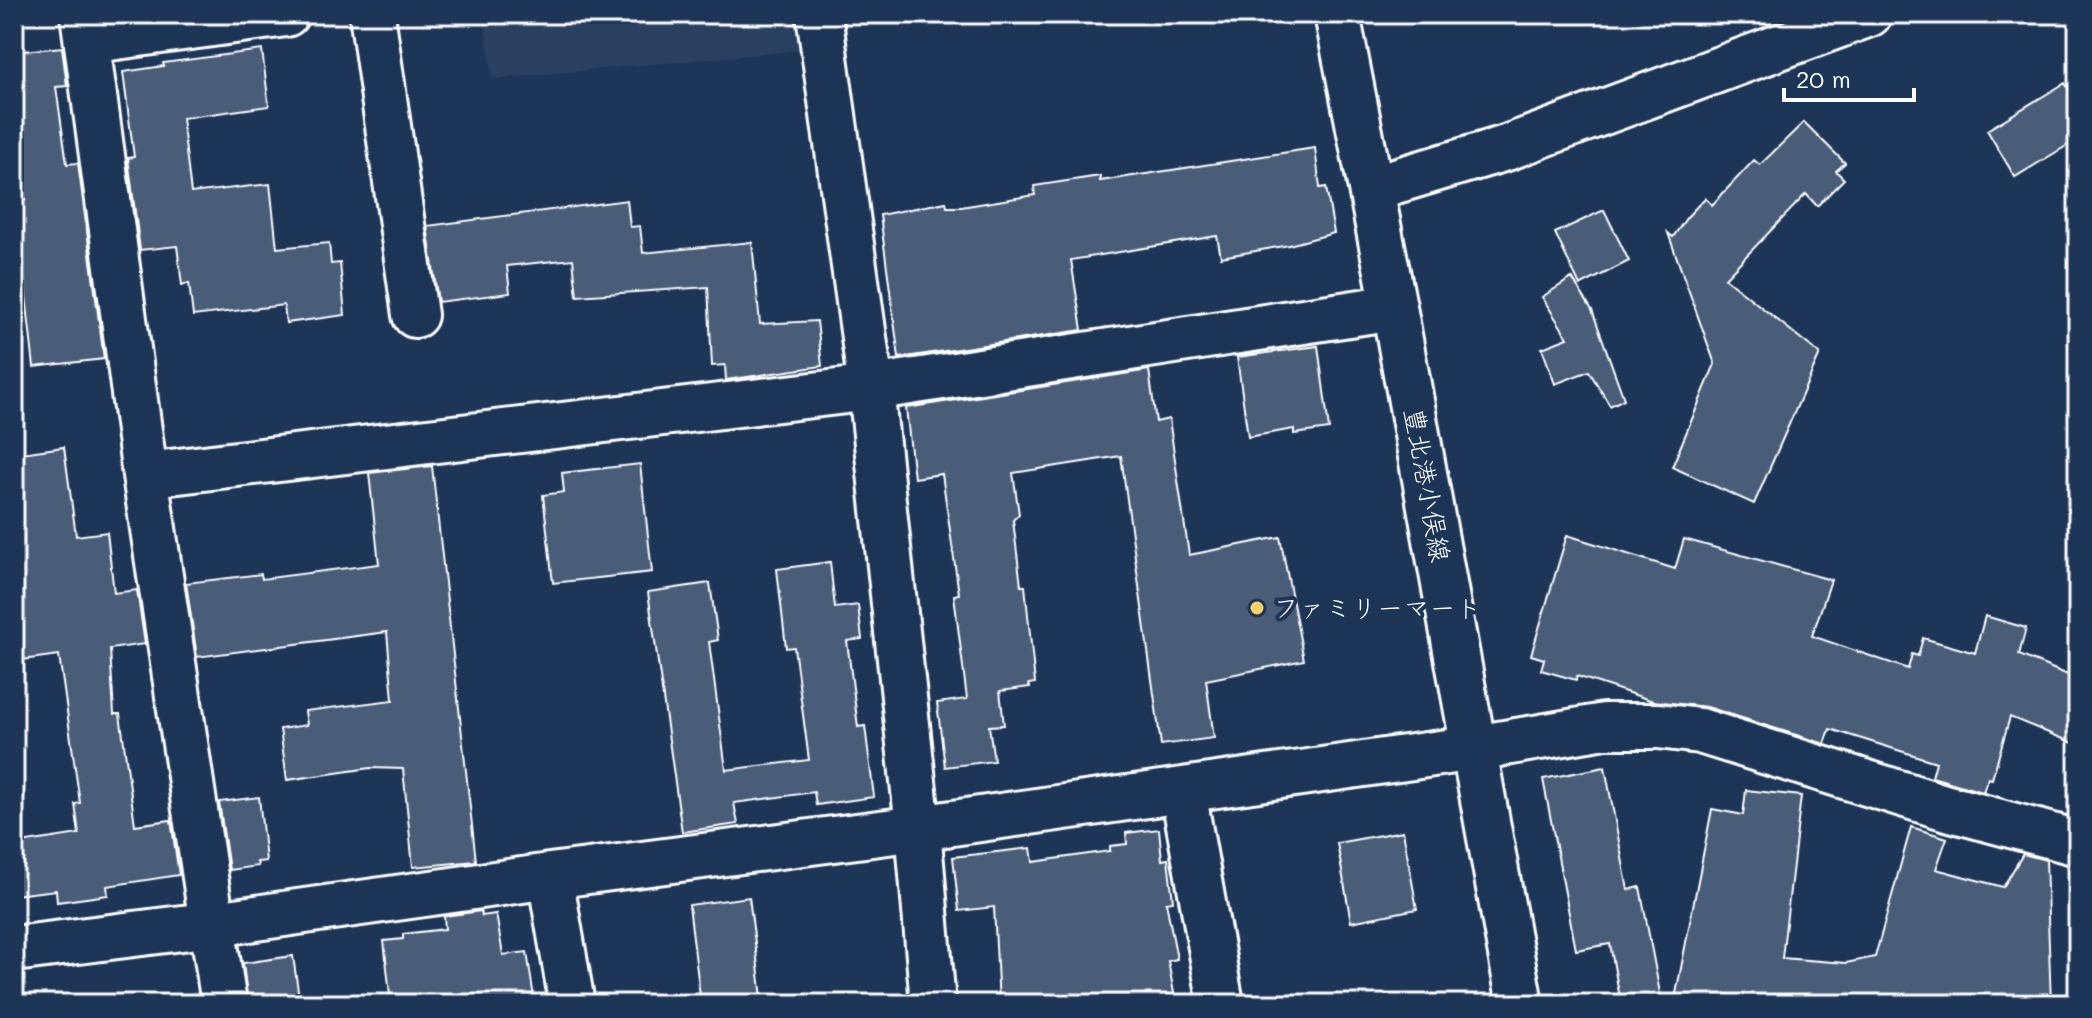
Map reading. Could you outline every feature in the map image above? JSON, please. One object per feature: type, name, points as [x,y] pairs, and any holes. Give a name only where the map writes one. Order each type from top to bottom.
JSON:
[{"type":"street","points":[[224,1004],[145,475],[85,28],[286,14]]},
{"type":"street","points":[[372,14],[415,315]]},
{"type":"street","points":[[819,14],[871,388],[918,828],[933,1004]]},
{"type":"street","name":"豊北港小俣線","points":[[1337,14],[1394,307],[1520,1004]]},
{"type":"street","points":[[1372,188],[1506,148],[1869,14]]},
{"type":"street","points":[[145,475],[871,388],[1394,307]]},
{"type":"street","points":[[14,949],[1183,791],[1605,726],[1658,726],[1700,731],[1944,807],[2078,843]]},
{"type":"street","points":[[1183,791],[1221,1004]]},
{"type":"street","points":[[550,876],[572,1004]]},
{"type":"shaded area","points":[[483,14],[808,14],[812,49],[493,79]]},
{"type":"building","points":[[62,47],[67,86],[56,87],[67,164],[78,163],[104,359],[34,367],[23,270],[14,272],[14,201],[25,200],[14,120],[14,52]]},
{"type":"building","points":[[262,50],[269,106],[182,118],[191,193],[270,184],[277,248],[329,243],[331,264],[340,263],[345,315],[286,323],[284,305],[193,316],[189,283],[182,285],[177,246],[140,250],[128,158],[134,157],[123,72],[164,66],[163,63]]},
{"type":"building","points":[[2065,83],[2078,104],[2078,139],[2015,177],[1987,130]]},
{"type":"building","points":[[1804,122],[1845,163],[1836,171],[1844,179],[1817,206],[1806,194],[1725,278],[1820,354],[1754,504],[1672,467],[1715,364],[1668,233],[1673,237],[1705,198],[1712,205],[1754,160],[1760,165]]},
{"type":"building","points":[[1315,148],[1320,188],[1326,187],[1334,233],[1221,257],[1217,236],[1071,260],[1082,330],[899,358],[880,215],[946,202],[947,207],[961,207],[1035,195],[1034,186],[1100,176],[1100,181]]},
{"type":"building","points":[[627,200],[630,227],[640,226],[643,253],[752,242],[760,324],[817,321],[822,366],[726,380],[725,365],[712,366],[708,287],[577,296],[573,259],[507,266],[510,293],[438,302],[427,226]]},
{"type":"building","points":[[1604,210],[1629,261],[1580,286],[1555,233]]},
{"type":"building","points":[[1572,278],[1592,310],[1624,399],[1610,406],[1589,371],[1555,384],[1542,348],[1568,338],[1542,297]]},
{"type":"building","points":[[1318,346],[1329,429],[1294,434],[1294,429],[1248,437],[1237,357]]},
{"type":"building","points":[[1149,370],[1156,422],[1169,419],[1189,555],[1280,537],[1304,660],[1206,680],[1214,738],[1161,745],[1121,456],[1013,473],[1019,514],[1013,520],[1021,586],[1025,586],[1035,683],[1029,684],[1030,687],[1000,691],[1004,725],[989,726],[994,761],[945,767],[937,703],[967,699],[954,595],[959,594],[942,474],[914,478],[906,408]]},
{"type":"building","points":[[64,447],[76,536],[107,532],[114,593],[137,590],[145,644],[110,649],[114,714],[120,714],[135,825],[171,820],[179,875],[107,886],[108,895],[57,902],[56,890],[14,895],[14,844],[79,834],[75,804],[80,803],[59,655],[14,661],[14,454]]},
{"type":"building","points":[[640,464],[652,572],[553,583],[543,495],[564,492],[562,473]]},
{"type":"building","points":[[432,466],[476,861],[413,867],[403,769],[370,768],[287,780],[280,729],[307,725],[305,711],[393,700],[387,632],[197,657],[186,583],[261,574],[262,579],[379,564],[369,473]]},
{"type":"building","points":[[1567,535],[1675,569],[1684,539],[1831,580],[1812,636],[1908,669],[1912,654],[1918,656],[1923,638],[1975,653],[1985,616],[2026,628],[2019,655],[2078,679],[2078,745],[2010,717],[1992,779],[1988,778],[1983,792],[1932,777],[1936,762],[1830,729],[1825,744],[1707,707],[1653,701],[1577,676],[1576,680],[1541,670],[1544,659],[1531,655]]},
{"type":"building","points":[[830,562],[835,608],[858,605],[862,639],[847,641],[858,727],[865,726],[874,797],[816,805],[814,792],[734,803],[738,824],[682,832],[648,592],[710,583],[718,640],[709,642],[726,770],[809,760],[794,647],[786,648],[777,569]]},
{"type":"building","points":[[1605,767],[1628,890],[1640,887],[1662,1004],[1621,1004],[1610,944],[1576,950],[1543,779]]},
{"type":"building","points":[[1746,790],[1801,796],[1782,958],[1846,963],[1875,957],[1911,827],[1947,838],[1936,869],[2003,887],[2023,854],[2046,860],[2051,1004],[1674,1004],[1712,809],[1743,815]]},
{"type":"building","points":[[259,797],[266,861],[257,862],[258,866],[229,870],[219,802]]},
{"type":"building","points":[[1159,829],[1162,860],[1168,859],[1173,901],[1166,902],[1177,959],[1168,961],[1176,1004],[999,1004],[994,907],[959,911],[953,857],[1031,848],[1033,862],[1110,851],[1110,846],[1127,844],[1126,833]]},
{"type":"building","points":[[1403,831],[1417,909],[1351,922],[1337,843]]},
{"type":"building","points":[[749,897],[762,997],[701,1004],[689,905]]},
{"type":"building","points":[[481,911],[482,916],[496,914],[503,955],[527,952],[535,1004],[391,1004],[384,941],[403,939],[403,934],[445,929],[444,916]]},
{"type":"building","points":[[293,956],[300,1004],[248,1004],[243,963]]},
{"type":"place","name":"ファミリーマート","points":[[1257,608]]}]
